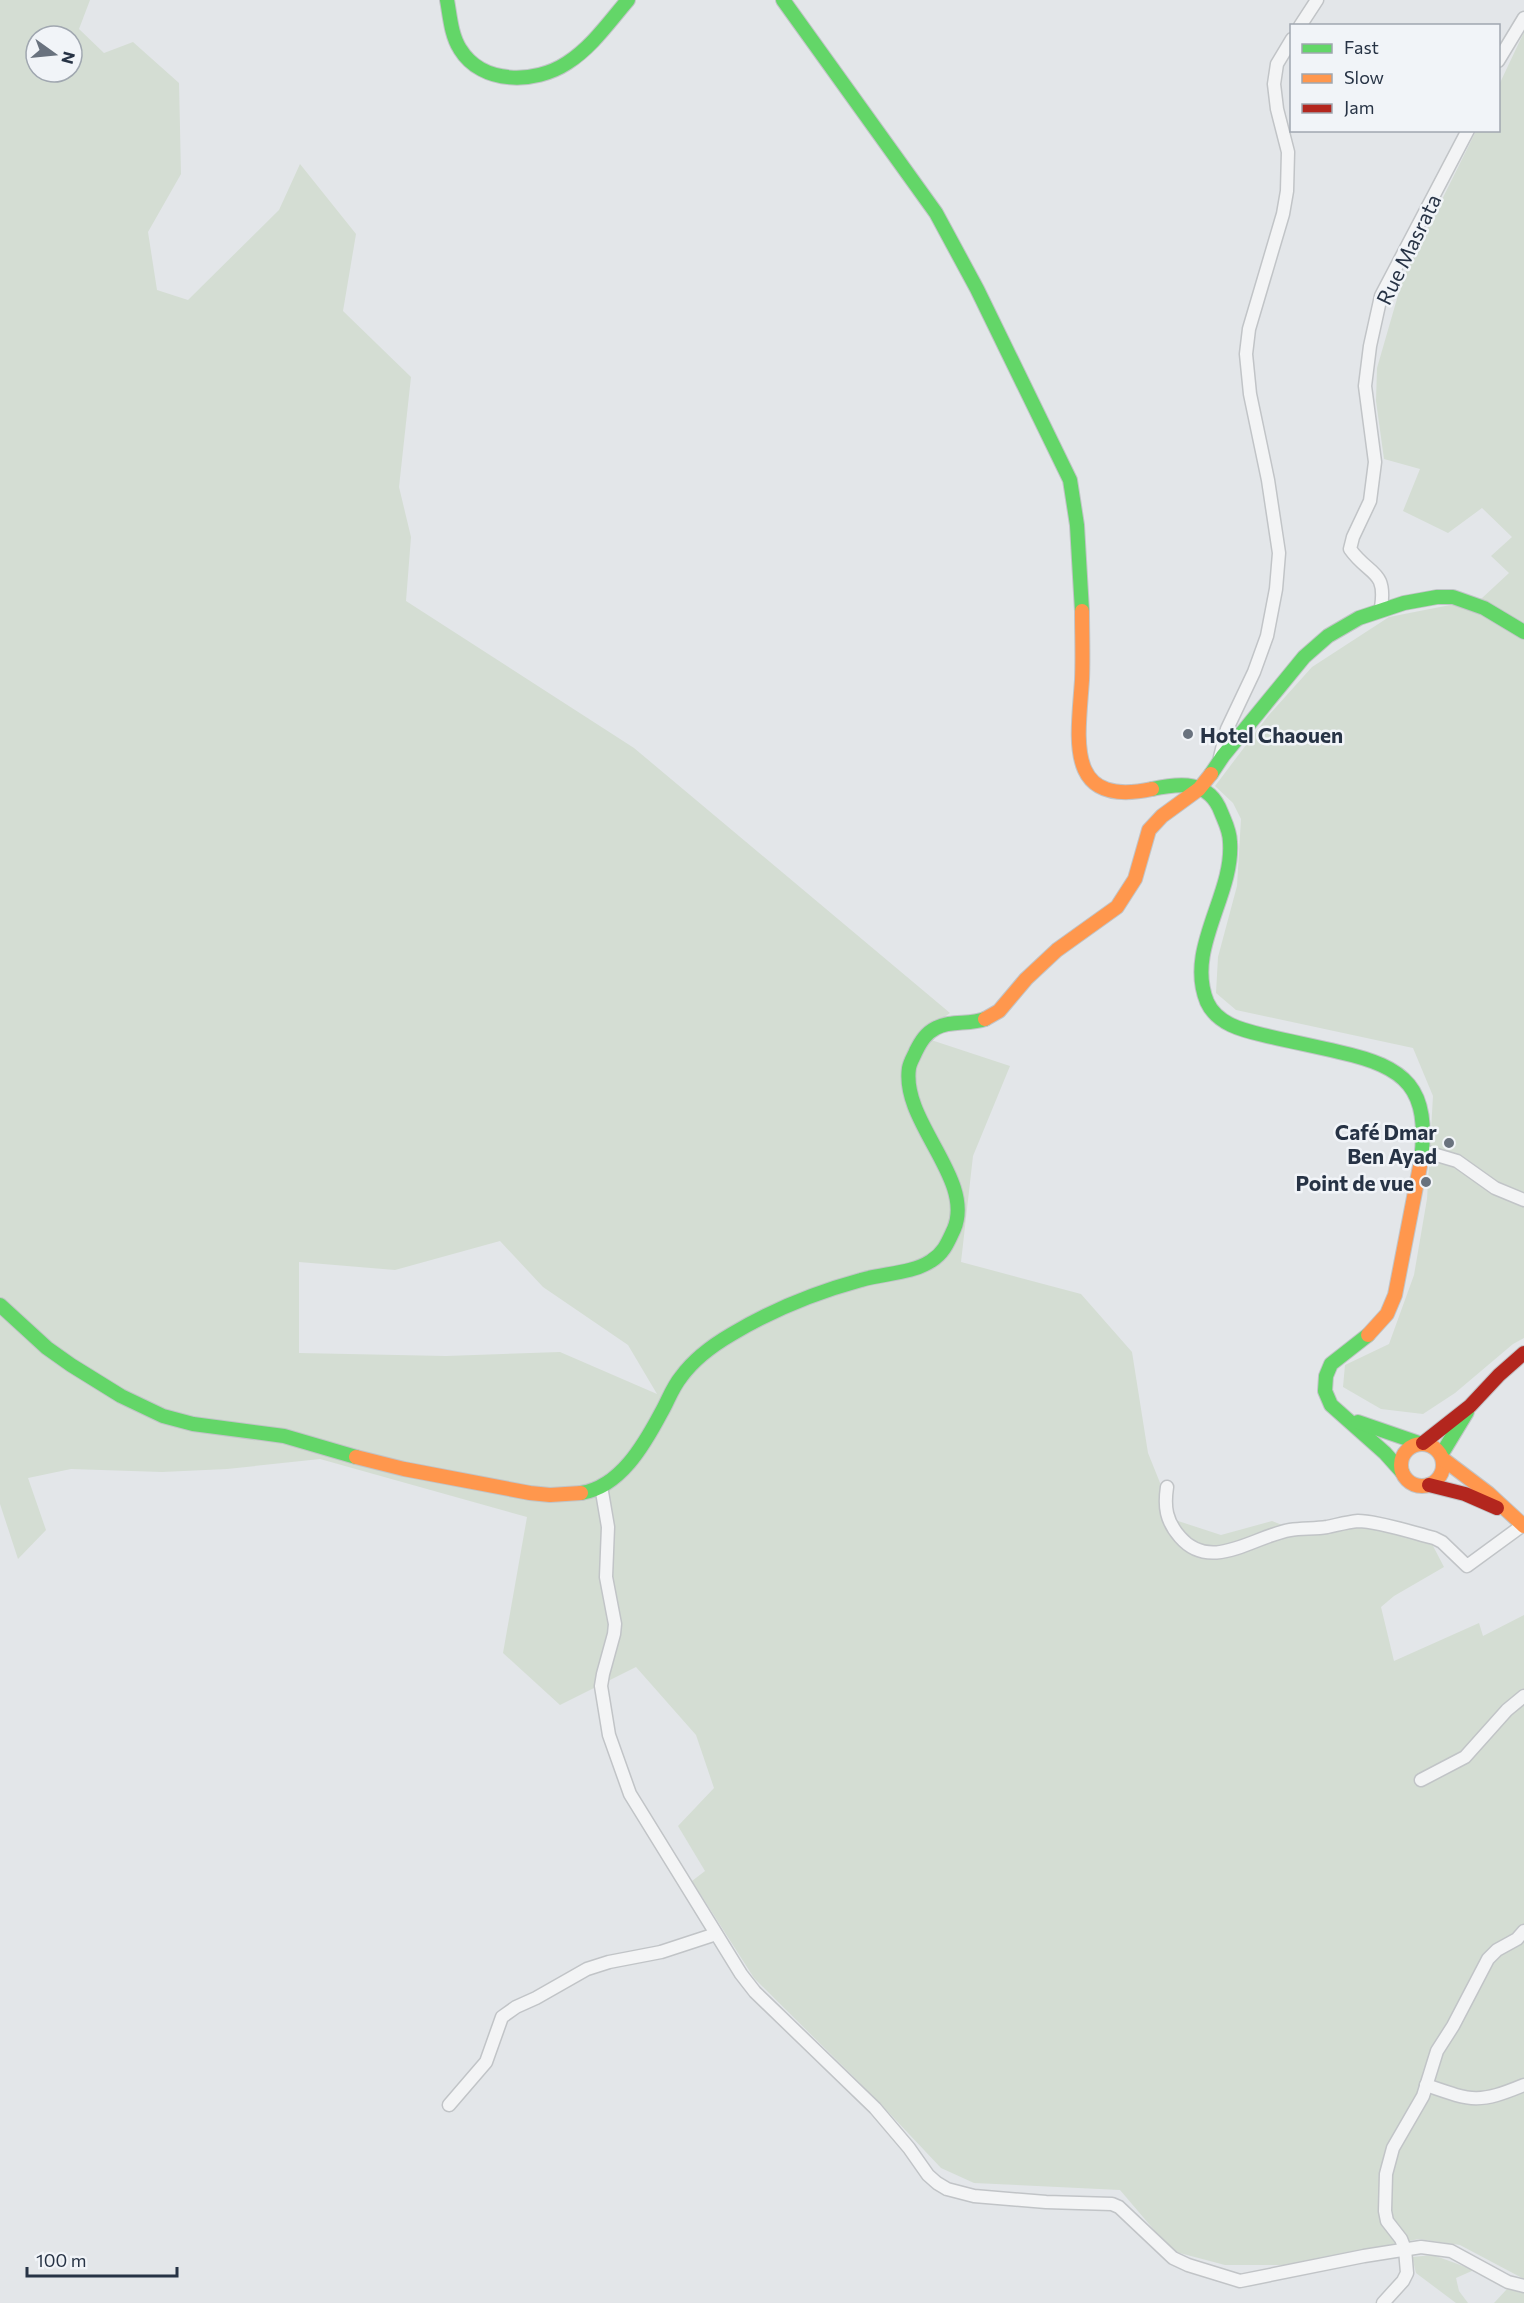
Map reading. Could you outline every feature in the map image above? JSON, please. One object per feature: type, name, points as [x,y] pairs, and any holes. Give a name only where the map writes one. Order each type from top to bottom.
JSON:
[{"type":"main road","points":[[447,0],[456,40],[460,50],[469,60],[490,73],[518,78],[550,73],[567,63],[628,0]]},
{"type":"main road","points":[[783,0],[936,213],[977,289],[1070,480],[1074,501],[1080,576],[1082,671],[1077,747],[1080,761],[1092,781],[1112,793],[1131,794],[1174,785],[1191,784],[1202,786],[1221,807],[1230,835],[1228,867],[1202,963],[1203,987],[1207,1000],[1216,1015],[1227,1024],[1245,1031],[1370,1059],[1396,1071],[1410,1088],[1420,1107],[1423,1119],[1423,1151],[1396,1292],[1387,1314],[1380,1322],[1366,1337],[1331,1363],[1326,1374],[1326,1397],[1331,1405],[1385,1453],[1415,1486],[1430,1485],[1465,1494],[1511,1515]]},
{"type":"main road","points":[[0,1305],[44,1345],[90,1378],[149,1411],[174,1421],[200,1428],[270,1433],[371,1462],[542,1494],[577,1494],[601,1486],[612,1480],[622,1470],[650,1431],[676,1382],[698,1358],[746,1325],[796,1303],[868,1277],[924,1265],[938,1257],[953,1234],[957,1198],[945,1165],[914,1109],[909,1085],[915,1051],[927,1034],[938,1027],[950,1022],[989,1018],[1030,975],[1072,938],[1117,908],[1134,883],[1141,863],[1144,840],[1152,825],[1165,812],[1202,786],[1218,762],[1306,654],[1330,634],[1381,608],[1442,596],[1454,596],[1473,604],[1524,632]]},
{"type":"main road","points":[[1402,1472],[1400,1466],[1408,1449],[1421,1443],[1470,1406],[1524,1353]]},
{"type":"main road","points":[[1430,1485],[1441,1475],[1442,1457],[1470,1406]]},
{"type":"main road","points":[[1346,1417],[1364,1425],[1430,1445],[1523,1525]]},
{"type":"street","points":[[1301,24],[1317,0]]},
{"type":"street","points":[[1500,58],[1524,18]]},
{"type":"street","points":[[1218,762],[1227,729],[1254,672],[1267,636],[1276,588],[1279,553],[1268,480],[1250,394],[1246,354],[1249,329],[1283,214],[1287,191],[1288,152],[1277,109],[1274,84],[1277,64],[1290,42]]},
{"type":"street","name":"Rue Masrata","points":[[1381,608],[1383,588],[1378,576],[1350,549],[1353,537],[1370,501],[1375,462],[1365,386],[1370,346],[1381,297],[1467,132]]},
{"type":"street","points":[[1423,1151],[1457,1161],[1495,1188],[1524,1200]]},
{"type":"street","points":[[601,1486],[608,1527],[606,1577],[615,1624],[601,1686],[609,1735],[630,1794],[716,1934],[755,1992],[875,2108],[909,2148],[928,2175],[947,2188],[974,2196],[1112,2204],[1119,2207],[1173,2259],[1240,2281],[1420,2247],[1451,2250],[1508,2282],[1524,2286]]},
{"type":"street","points":[[1167,1487],[1164,1504],[1170,1523],[1185,1543],[1195,1550],[1218,1554],[1291,1530],[1359,1521],[1434,1538],[1442,1542],[1467,1566],[1523,1525]]},
{"type":"street","points":[[1421,1780],[1465,1757],[1507,1710],[1524,1696]]},
{"type":"street","points":[[1383,2303],[1403,2281],[1407,2273],[1406,2248],[1387,2221],[1386,2174],[1393,2148],[1418,2105],[1437,2051],[1453,2026],[1488,1959],[1497,1950],[1517,1939],[1524,1931]]},
{"type":"street","points":[[449,2105],[486,2062],[502,2018],[516,2007],[537,1998],[587,1969],[609,1962],[661,1952],[716,1934]]},
{"type":"street","points":[[1426,2085],[1455,2095],[1480,2100],[1524,2085]]},
{"type":"shaded area","points":[[0,0],[90,0],[81,24],[24,24],[24,84],[84,84],[84,34],[104,53],[133,42],[179,83],[181,174],[148,232],[157,290],[188,300],[279,210],[300,164],[356,234],[343,311],[411,377],[399,487],[411,537],[406,601],[634,748],[950,1013],[919,1036],[1010,1066],[973,1156],[961,1262],[1081,1294],[1132,1352],[1148,1453],[1175,1520],[1221,1535],[1272,1521],[1307,1535],[1361,1523],[1432,1544],[1444,1567],[1394,1596],[1381,1607],[1394,1661],[1479,1623],[1483,1636],[1524,1615],[1524,2279],[1460,2245],[1419,2239],[1285,2265],[1225,2265],[1172,2251],[1120,2190],[974,2183],[941,2168],[875,2098],[754,1978],[692,1881],[705,1871],[678,1826],[714,1788],[696,1735],[636,1667],[560,1705],[503,1653],[527,1517],[320,1459],[227,1469],[162,1472],[71,1469],[28,1478],[46,1530],[18,1559],[0,1504]],"holes":[[[500,1241],[543,1287],[628,1345],[657,1394],[560,1352],[446,1356],[299,1353],[299,1262],[395,1270]]]},
{"type":"shaded area","points":[[1524,32],[1524,1338],[1513,1344],[1455,1393],[1423,1414],[1381,1409],[1343,1387],[1345,1365],[1389,1344],[1414,1275],[1427,1199],[1433,1096],[1413,1048],[1236,1010],[1216,993],[1218,957],[1237,886],[1241,819],[1233,803],[1215,786],[1268,716],[1312,667],[1389,617],[1481,599],[1509,573],[1491,556],[1512,537],[1482,508],[1448,533],[1403,511],[1420,469],[1384,459],[1376,401],[1377,368],[1403,278],[1476,132],[1500,132],[1500,83]]},
{"type":"shaded area","points":[[1433,2255],[1474,2270],[1456,2278],[1459,2291],[1468,2303],[1456,2303],[1416,2273],[1412,2257]]},
{"type":"shaded area","points":[[1507,2289],[1524,2291],[1524,2303],[1494,2303]]},
{"type":"traffic: fast","points":[[447,0],[453,32],[460,49],[470,61],[482,69],[495,75],[510,77],[540,75],[567,63],[592,42],[628,0]]},
{"type":"traffic: fast","points":[[783,0],[936,213],[977,289],[1070,480],[1077,525],[1082,611]]},
{"type":"traffic: fast","points":[[1211,774],[1223,756],[1304,657],[1328,636],[1359,618],[1404,603],[1437,597],[1453,597],[1484,608],[1524,632]]},
{"type":"traffic: fast","points":[[1152,789],[1183,785],[1201,789],[1216,802],[1228,830],[1229,862],[1202,962],[1202,982],[1211,1010],[1224,1021],[1239,1028],[1362,1058],[1382,1065],[1397,1074],[1409,1085],[1417,1098],[1422,1115],[1421,1161]]},
{"type":"traffic: fast","points":[[581,1493],[608,1482],[629,1463],[647,1438],[686,1370],[718,1343],[747,1325],[795,1302],[861,1280],[915,1268],[931,1261],[942,1251],[954,1229],[958,1210],[955,1190],[916,1109],[909,1088],[909,1068],[920,1044],[932,1030],[948,1024],[985,1019]]},
{"type":"traffic: fast","points":[[0,1305],[47,1348],[71,1365],[121,1396],[163,1416],[193,1424],[284,1436],[356,1457]]},
{"type":"traffic: fast","points":[[1368,1335],[1331,1364],[1326,1376],[1325,1391],[1331,1405],[1385,1453],[1402,1472]]},
{"type":"traffic: fast","points":[[1441,1455],[1467,1412]]},
{"type":"traffic: fast","points":[[1358,1422],[1419,1443]]},
{"type":"traffic: slow","points":[[1082,611],[1079,725],[1082,764],[1090,778],[1103,788],[1124,792],[1152,789]]},
{"type":"traffic: slow","points":[[985,1019],[999,1011],[1026,979],[1057,950],[1117,907],[1135,879],[1149,830],[1162,816],[1199,789],[1211,774]]},
{"type":"traffic: slow","points":[[1368,1335],[1387,1314],[1395,1295],[1421,1161]]},
{"type":"traffic: slow","points":[[1422,1444],[1430,1445],[1437,1450],[1442,1457],[1443,1465],[1442,1473],[1437,1480],[1430,1485],[1422,1486],[1414,1485],[1407,1480],[1402,1473],[1401,1465],[1402,1457],[1407,1450],[1414,1445],[1422,1444]]},
{"type":"traffic: slow","points":[[356,1457],[404,1469],[530,1493],[550,1495],[581,1493]]},
{"type":"traffic: slow","points":[[1443,1459],[1488,1493],[1524,1526]]},
{"type":"traffic: jam","points":[[1423,1443],[1470,1406],[1499,1375],[1524,1353]]},
{"type":"traffic: jam","points":[[1429,1485],[1465,1494],[1497,1508]]},
{"type":"place","name":"Hotel Chaouen","points":[[1188,734]]},
{"type":"place","name":"Café Dmar Ben Ayad","points":[[1449,1143]]},
{"type":"place","name":"Point de vue","points":[[1426,1182]]}]
